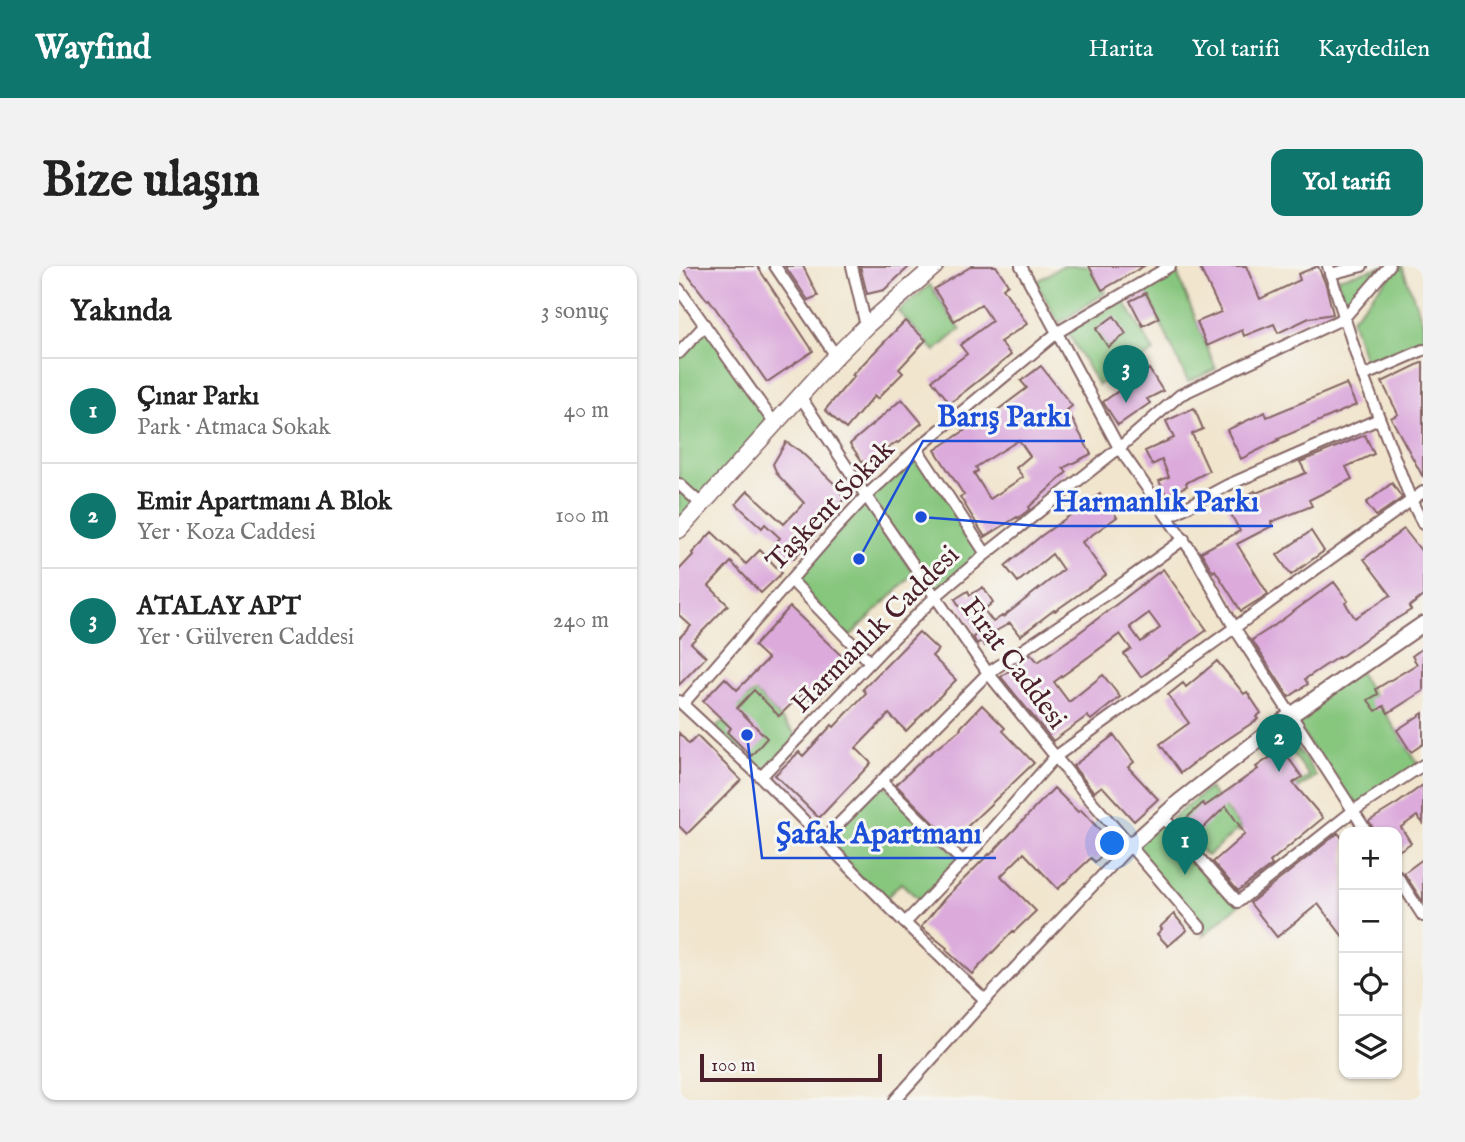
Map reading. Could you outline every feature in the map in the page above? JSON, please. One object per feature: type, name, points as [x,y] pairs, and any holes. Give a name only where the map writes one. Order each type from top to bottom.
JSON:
[{"type":"main road","points":[[679,530],[836,356],[935,266]]},
{"type":"street","points":[[775,266],[836,356]]},
{"type":"street","points":[[852,266],[866,326]]},
{"type":"street","points":[[1021,266],[1119,448],[1184,539],[1234,627],[1364,827]]},
{"type":"street","name":"Taşkent Sokak","points":[[681,702],[866,496],[917,449],[1058,332],[1170,266]]},
{"type":"street","points":[[1362,266],[1329,270],[1363,376],[1411,500],[1423,524]]},
{"type":"street","points":[[1344,318],[1389,266]]},
{"type":"street","points":[[679,289],[775,424]]},
{"type":"street","name":"Harmanlık Caddesi","points":[[761,777],[935,597],[1180,395],[1344,318]]},
{"type":"street","points":[[679,354],[705,325]]},
{"type":"street","points":[[1363,376],[1423,350]]},
{"type":"street","name":"Fırat Caddesi","points":[[800,396],[988,673],[1129,847],[1157,875],[1200,927]]},
{"type":"street","points":[[1168,517],[1227,485],[1379,419]]},
{"type":"street","points":[[917,449],[986,554]]},
{"type":"street","points":[[679,484],[701,504]]},
{"type":"street","points":[[905,923],[963,862],[1055,757],[1423,492]]},
{"type":"street","points":[[823,839],[988,673],[1184,539]]},
{"type":"street","points":[[791,580],[870,662]]},
{"type":"street","points":[[895,1100],[985,1000],[1129,847],[1162,816],[1291,715],[1423,624]]},
{"type":"street","points":[[681,702],[761,777],[985,1000]]},
{"type":"street","points":[[1162,816],[1238,902],[1353,811],[1423,765]]},
{"type":"street","points":[[881,781],[963,862]]},
{"type":"street","points":[[1402,884],[1423,916]]},
{"type":"green space","points":[[1062,266],[1089,266],[1105,293],[1059,323],[1036,282]]},
{"type":"green space","points":[[1399,266],[1402,266],[1423,323],[1423,338],[1366,364],[1351,319]]},
{"type":"green space","points":[[1381,267],[1345,303],[1337,278]]},
{"type":"green space","points":[[1175,268],[1216,369],[1188,382],[1144,287]]},
{"type":"green space","points":[[930,285],[961,329],[935,351],[898,311]]},
{"type":"green space","points":[[1123,299],[1154,352],[1098,385],[1067,331]]},
{"type":"green space","points":[[705,325],[775,424],[679,529],[679,353]]},
{"type":"green space","points":[[916,453],[983,553],[936,593],[869,496]]},
{"type":"green space","points":[[866,501],[914,574],[849,637],[795,581]]},
{"type":"green space","points":[[1357,669],[1420,767],[1353,811],[1291,715]]},
{"type":"green space","points":[[756,692],[799,738],[761,777],[712,732],[746,698]]},
{"type":"green space","points":[[1280,738],[1292,743],[1316,776],[1239,832],[1238,829],[1207,856],[1171,819],[1209,788],[1240,827],[1309,776],[1290,749],[1283,743],[1278,743],[1276,740]]},
{"type":"green space","points":[[881,781],[963,862],[923,903],[901,883],[883,901],[823,840]]},
{"type":"green space","points":[[1162,818],[1239,905],[1203,936],[1204,928],[1131,847]]},
{"type":"building","points":[[681,266],[757,266],[813,351],[767,382],[709,299],[707,300]]},
{"type":"building","points":[[785,266],[803,266],[818,296],[808,300]]},
{"type":"building","points":[[860,266],[910,266],[884,290],[867,294]]},
{"type":"building","points":[[972,266],[996,266],[1008,284],[1003,288],[1027,324],[1000,342],[1011,355],[950,403],[932,380],[967,354],[960,345],[992,321],[981,304],[954,321],[934,289]]},
{"type":"building","points":[[1089,266],[1144,266],[1102,290]]},
{"type":"building","points":[[1199,266],[1246,266],[1260,299],[1300,280],[1298,274],[1318,266],[1333,314],[1309,318],[1278,333],[1274,324],[1244,336],[1242,330],[1207,346],[1197,322],[1221,312]]},
{"type":"building","points":[[1146,293],[1159,318],[1143,326],[1130,301]]},
{"type":"building","points":[[1114,316],[1126,334],[1108,347],[1096,329]]},
{"type":"building","points":[[905,321],[926,340],[899,369],[903,373],[877,399],[874,396],[846,429],[825,410],[854,376],[852,375]]},
{"type":"building","points":[[1423,362],[1423,477],[1391,418],[1398,414],[1382,382]]},
{"type":"building","points":[[1041,366],[1072,406],[1067,410],[1091,454],[1063,468],[1067,472],[1029,507],[1030,509],[985,537],[960,497],[964,495],[935,450],[964,431],[961,427],[983,413],[987,418],[1027,388],[1021,381]],"holes":[[[1019,440],[1030,456],[1016,468],[1023,477],[990,499],[974,473],[978,471],[976,467]]]},
{"type":"building","points":[[1149,369],[1163,391],[1147,399],[1150,403],[1118,425],[1103,402]]},
{"type":"building","points":[[1346,384],[1356,405],[1278,439],[1241,459],[1227,430],[1265,412],[1267,417]]},
{"type":"building","points":[[902,399],[922,423],[881,453],[885,459],[869,471],[850,444]]},
{"type":"building","points":[[1194,408],[1203,429],[1192,434],[1209,471],[1186,483],[1187,486],[1166,495],[1159,481],[1169,477],[1162,460],[1152,465],[1145,451],[1174,438],[1166,421]]},
{"type":"building","points":[[1365,435],[1374,454],[1346,467],[1352,479],[1309,500],[1312,506],[1271,522],[1272,526],[1237,544],[1268,594],[1241,611],[1201,552],[1240,531],[1227,507],[1255,491],[1256,493],[1306,473],[1300,462]]},
{"type":"building","points":[[786,442],[800,451],[839,488],[844,499],[794,558],[776,542],[780,538],[765,524],[762,528],[736,504],[748,491],[784,524],[804,503],[777,474],[773,464]]},
{"type":"building","points":[[1392,483],[1402,498],[1376,516],[1366,503]]},
{"type":"building","points":[[1100,494],[1117,517],[1082,542],[1106,575],[1020,636],[1010,623],[991,634],[995,640],[985,646],[981,641],[977,644],[973,637],[977,634],[955,599],[968,591],[970,595],[983,587],[993,602],[984,610],[993,622],[1003,617],[1063,570],[1052,554],[1018,582],[1005,566],[1041,536]]},
{"type":"building","points":[[1404,529],[1423,553],[1423,596],[1409,607],[1411,610],[1305,679],[1308,684],[1289,697],[1252,640],[1334,582],[1348,601],[1345,603],[1355,618],[1391,595],[1364,559]]},
{"type":"building","points":[[1311,531],[1324,551],[1291,575],[1277,555]]},
{"type":"building","points":[[712,532],[746,564],[760,550],[782,573],[761,593],[731,562],[709,586],[728,605],[691,643],[706,657],[679,685],[679,638],[691,626],[679,615],[679,570]]},
{"type":"building","points":[[1163,569],[1207,630],[1141,677],[1124,654],[1131,649],[1120,634],[1054,682],[1069,702],[1103,675],[1120,697],[1091,720],[1087,716],[1053,741],[1001,677],[1031,654],[1038,662]],"holes":[[[1149,613],[1160,628],[1141,642],[1130,627]]]},
{"type":"building","points":[[790,607],[848,662],[827,684],[830,687],[814,704],[803,693],[779,716],[754,690],[737,708],[767,738],[751,756],[727,732],[731,728],[703,701],[725,678],[737,690],[768,659],[754,646]]},
{"type":"building","points":[[919,632],[938,650],[932,656],[956,680],[906,731],[889,714],[856,748],[871,763],[819,818],[775,775],[799,752],[803,756],[832,725],[834,727],[866,693],[863,689]]},
{"type":"building","points":[[1423,648],[1423,691],[1388,713],[1384,706],[1376,711],[1368,700],[1378,694],[1376,689],[1417,664],[1412,656]]},
{"type":"building","points":[[1217,661],[1244,694],[1247,692],[1261,713],[1256,717],[1258,719],[1181,773],[1160,744],[1189,723],[1168,695],[1183,683],[1186,687]]},
{"type":"building","points":[[982,705],[1034,763],[952,841],[896,785],[961,729]]},
{"type":"building","points":[[1423,713],[1423,744],[1411,752],[1397,730]]},
{"type":"building","points":[[679,733],[689,744],[697,736],[741,780],[687,834],[679,826]]},
{"type":"building","points":[[1114,735],[1134,762],[1128,767],[1158,799],[1134,821],[1102,786],[1094,792],[1073,766]]},
{"type":"building","points":[[1282,749],[1302,777],[1293,783],[1323,818],[1270,862],[1272,865],[1238,891],[1213,862],[1245,834],[1226,806],[1195,836],[1182,822],[1203,803],[1205,806]]},
{"type":"building","points":[[1423,785],[1423,823],[1417,816],[1401,827],[1372,827],[1369,821]]},
{"type":"building","points":[[1054,788],[1078,812],[1081,810],[1113,844],[1095,862],[1091,858],[1058,889],[1024,853],[1001,876],[1036,911],[972,974],[946,950],[947,948],[921,927],[945,898]]},
{"type":"building","points":[[1402,829],[1411,843],[1402,849]]},
{"type":"building","points":[[1339,834],[1339,931],[1318,904],[1277,937],[1250,903]]},
{"type":"building","points":[[1423,859],[1423,902],[1404,873]]},
{"type":"building","points":[[1174,914],[1187,930],[1168,946],[1157,934],[1162,929],[1160,927]]},
{"type":"place","name":"ATALAY APT","points":[[1126,403]]},
{"type":"place","name":"Harmanlık Parkı","points":[[921,517]]},
{"type":"place","name":"Barış Parkı","points":[[859,559]]},
{"type":"place","name":"Şafak Apartmanı","points":[[747,735]]},
{"type":"place","name":"Emir Apartmanı A Blok","points":[[1279,772]]},
{"type":"place","name":"Çınar Parkı","points":[[1185,875]]}]
